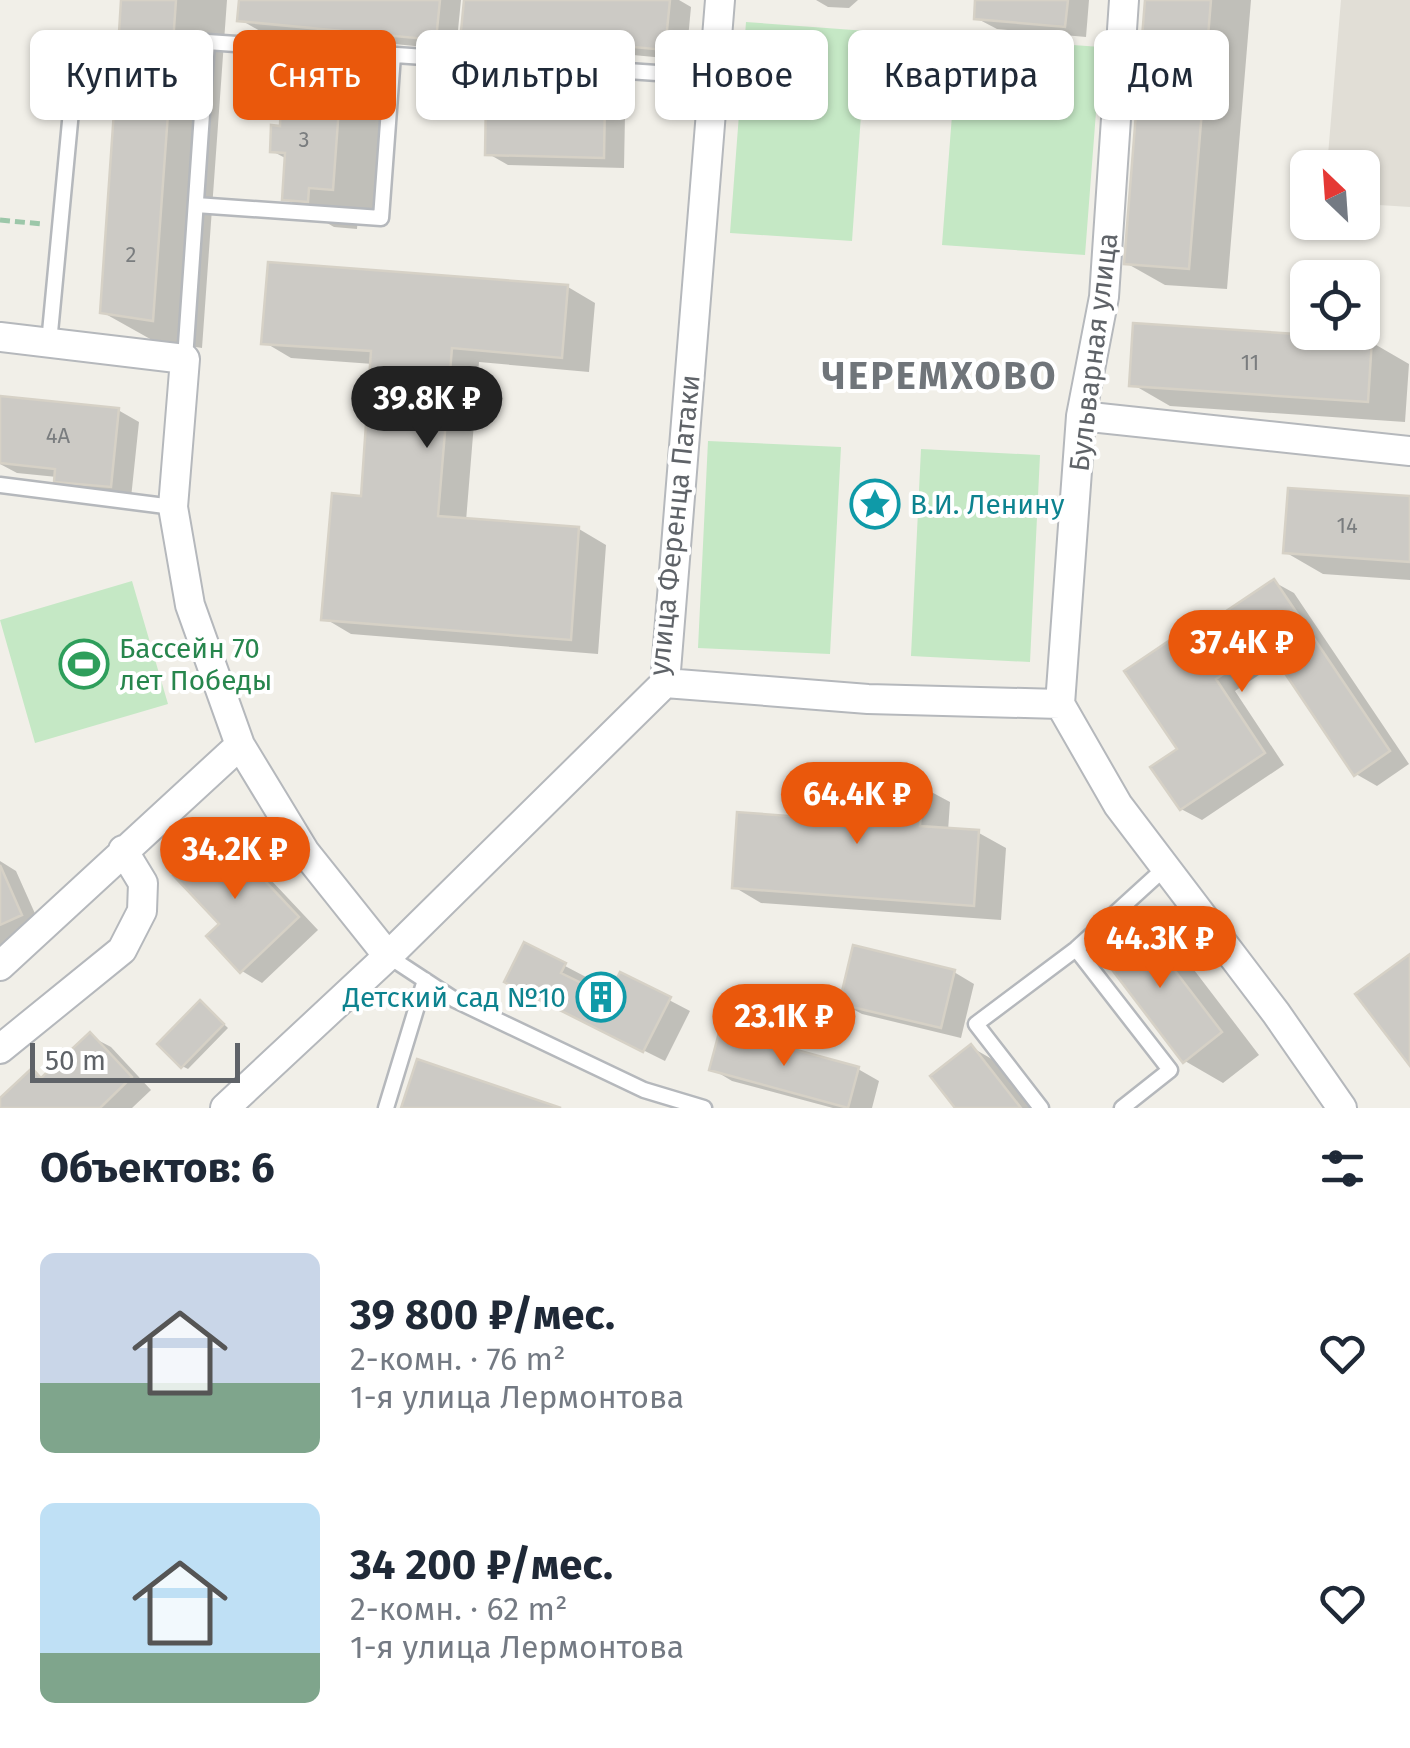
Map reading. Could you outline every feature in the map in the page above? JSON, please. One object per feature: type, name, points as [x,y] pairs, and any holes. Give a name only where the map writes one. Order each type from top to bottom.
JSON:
[{"type":"street","name":"улица Ференца Патаки","points":[[718,30],[720,0]]},
{"type":"street","name":"Бульварная улица","points":[[1060,704],[1082,416],[1104,297],[1124,0]]},
{"type":"street","name":"улица Ференца Патаки","points":[[225,1108],[388,956],[665,683],[711,120]]},
{"type":"street","points":[[0,337],[185,359],[173,507],[190,605],[240,745],[304,852],[388,956]]},
{"type":"street","points":[[1082,416],[1410,451]]},
{"type":"street","points":[[665,683],[868,699],[1060,704],[1118,805],[1276,1013],[1342,1108]]},
{"type":"street","points":[[0,966],[240,745]]},
{"type":"street","points":[[0,1050],[122,950],[142,911],[143,883],[123,850]]},
{"type":"lane","points":[[185,359],[208,42],[233,44]]},
{"type":"lane","points":[[396,54],[655,72]]},
{"type":"lane","points":[[48,343],[70,120]]},
{"type":"lane","points":[[196,206],[381,218],[388,120]]},
{"type":"lane","points":[[0,486],[173,507]]},
{"type":"lane","points":[[1041,1108],[976,1024],[1076,948],[1166,867]]},
{"type":"lane","points":[[1076,948],[1170,1070],[1122,1108]]},
{"type":"lane","points":[[388,956],[455,1000],[644,1090],[704,1108]]},
{"type":"lane","points":[[386,1108],[424,980]]},
{"type":"path","points":[[0,220],[60,225]]},
{"type":"shaded area","points":[[1341,0],[1410,0],[1410,207],[1380,205],[1380,150],[1328,150]]},
{"type":"green space","points":[[746,22],[854,30],[848,30],[848,120],[861,120],[852,241],[730,233],[739,120],[828,120],[828,30],[745,30]]},
{"type":"green space","points":[[1074,45],[1094,47],[1095,120],[1085,255],[942,245],[952,120],[1074,120]]},
{"type":"green space","points":[[708,441],[841,447],[830,654],[698,648]]},
{"type":"green space","points":[[921,449],[1040,455],[1030,662],[911,656]]},
{"type":"green space","name":"Бассейн 70 лет Победы","points":[[132,581],[168,704],[35,743],[0,620]]},
{"type":"building","points":[[121,0],[176,0],[174,30],[119,30]]},
{"type":"building","points":[[239,0],[440,0],[437,30],[416,30],[416,38],[396,36],[396,30],[331,30],[237,21]]},
{"type":"building","points":[[464,0],[670,0],[667,30],[655,30],[655,49],[635,47],[635,30],[461,30]]},
{"type":"building","points":[[975,0],[1068,0],[1065,27],[974,19]]},
{"type":"building","points":[[1145,0],[1211,0],[1209,30],[1143,30]]},
{"type":"building","points":[[113,120],[168,120],[153,321],[100,313]]},
{"type":"building","points":[[280,120],[338,120],[333,190],[309,188],[308,202],[282,200],[285,153],[270,152],[271,125],[280,126]]},
{"type":"building","points":[[486,120],[605,120],[604,158],[485,155]]},
{"type":"building","points":[[1135,120],[1201,120],[1189,269],[1124,264]]},
{"type":"building","points":[[268,262],[568,285],[562,358],[452,348],[438,516],[579,527],[571,640],[321,620],[332,493],[361,496],[371,351],[261,344]]},
{"type":"building","points":[[1133,323],[1290,334],[1290,350],[1371,350],[1368,402],[1129,386]]},
{"type":"building","points":[[0,396],[119,408],[111,487],[54,482],[55,469],[0,463]]},
{"type":"building","points":[[1288,488],[1410,496],[1410,562],[1283,553]]},
{"type":"building","points":[[1274,579],[1390,751],[1354,776],[1266,645],[1216,679],[1265,753],[1180,810],[1150,767],[1177,749],[1124,671],[1179,634],[1183,640]]},
{"type":"building","points":[[805,776],[923,784],[920,826],[979,830],[974,906],[732,888],[737,812],[802,817]]},
{"type":"building","points":[[219,832],[299,917],[240,973],[206,936],[219,924],[173,875]]},
{"type":"building","points":[[0,865],[22,915],[0,925]]},
{"type":"building","points":[[1136,920],[1222,1032],[1183,1063],[1097,950]]},
{"type":"building","name":"Детский сад №10","points":[[524,942],[566,963],[561,973],[608,996],[620,972],[671,997],[643,1052],[504,982]]},
{"type":"building","points":[[853,945],[955,970],[941,1028],[839,1004]]},
{"type":"building","points":[[1410,954],[1410,1066],[1355,994]]},
{"type":"building","points":[[200,1000],[224,1024],[181,1068],[157,1044]]},
{"type":"building","points":[[720,1029],[859,1067],[848,1108],[709,1070]]},
{"type":"building","points":[[90,1032],[132,1077],[100,1108],[0,1108],[0,1098],[32,1068],[41,1078]]},
{"type":"building","points":[[971,1044],[1021,1108],[955,1108],[930,1076]]},
{"type":"building","points":[[417,1059],[561,1108],[401,1108]]},
{"type":"place","name":"В.И. Ленину","points":[[875,504]]},
{"type":"place","name":"Бассейн 70 лет Победы","points":[[84,664]]},
{"type":"place","name":"Детский сад №10","points":[[601,997]]},
{"type":"district","name":"ЧЕРЕМХОВО","points":[[940,376]]}]
